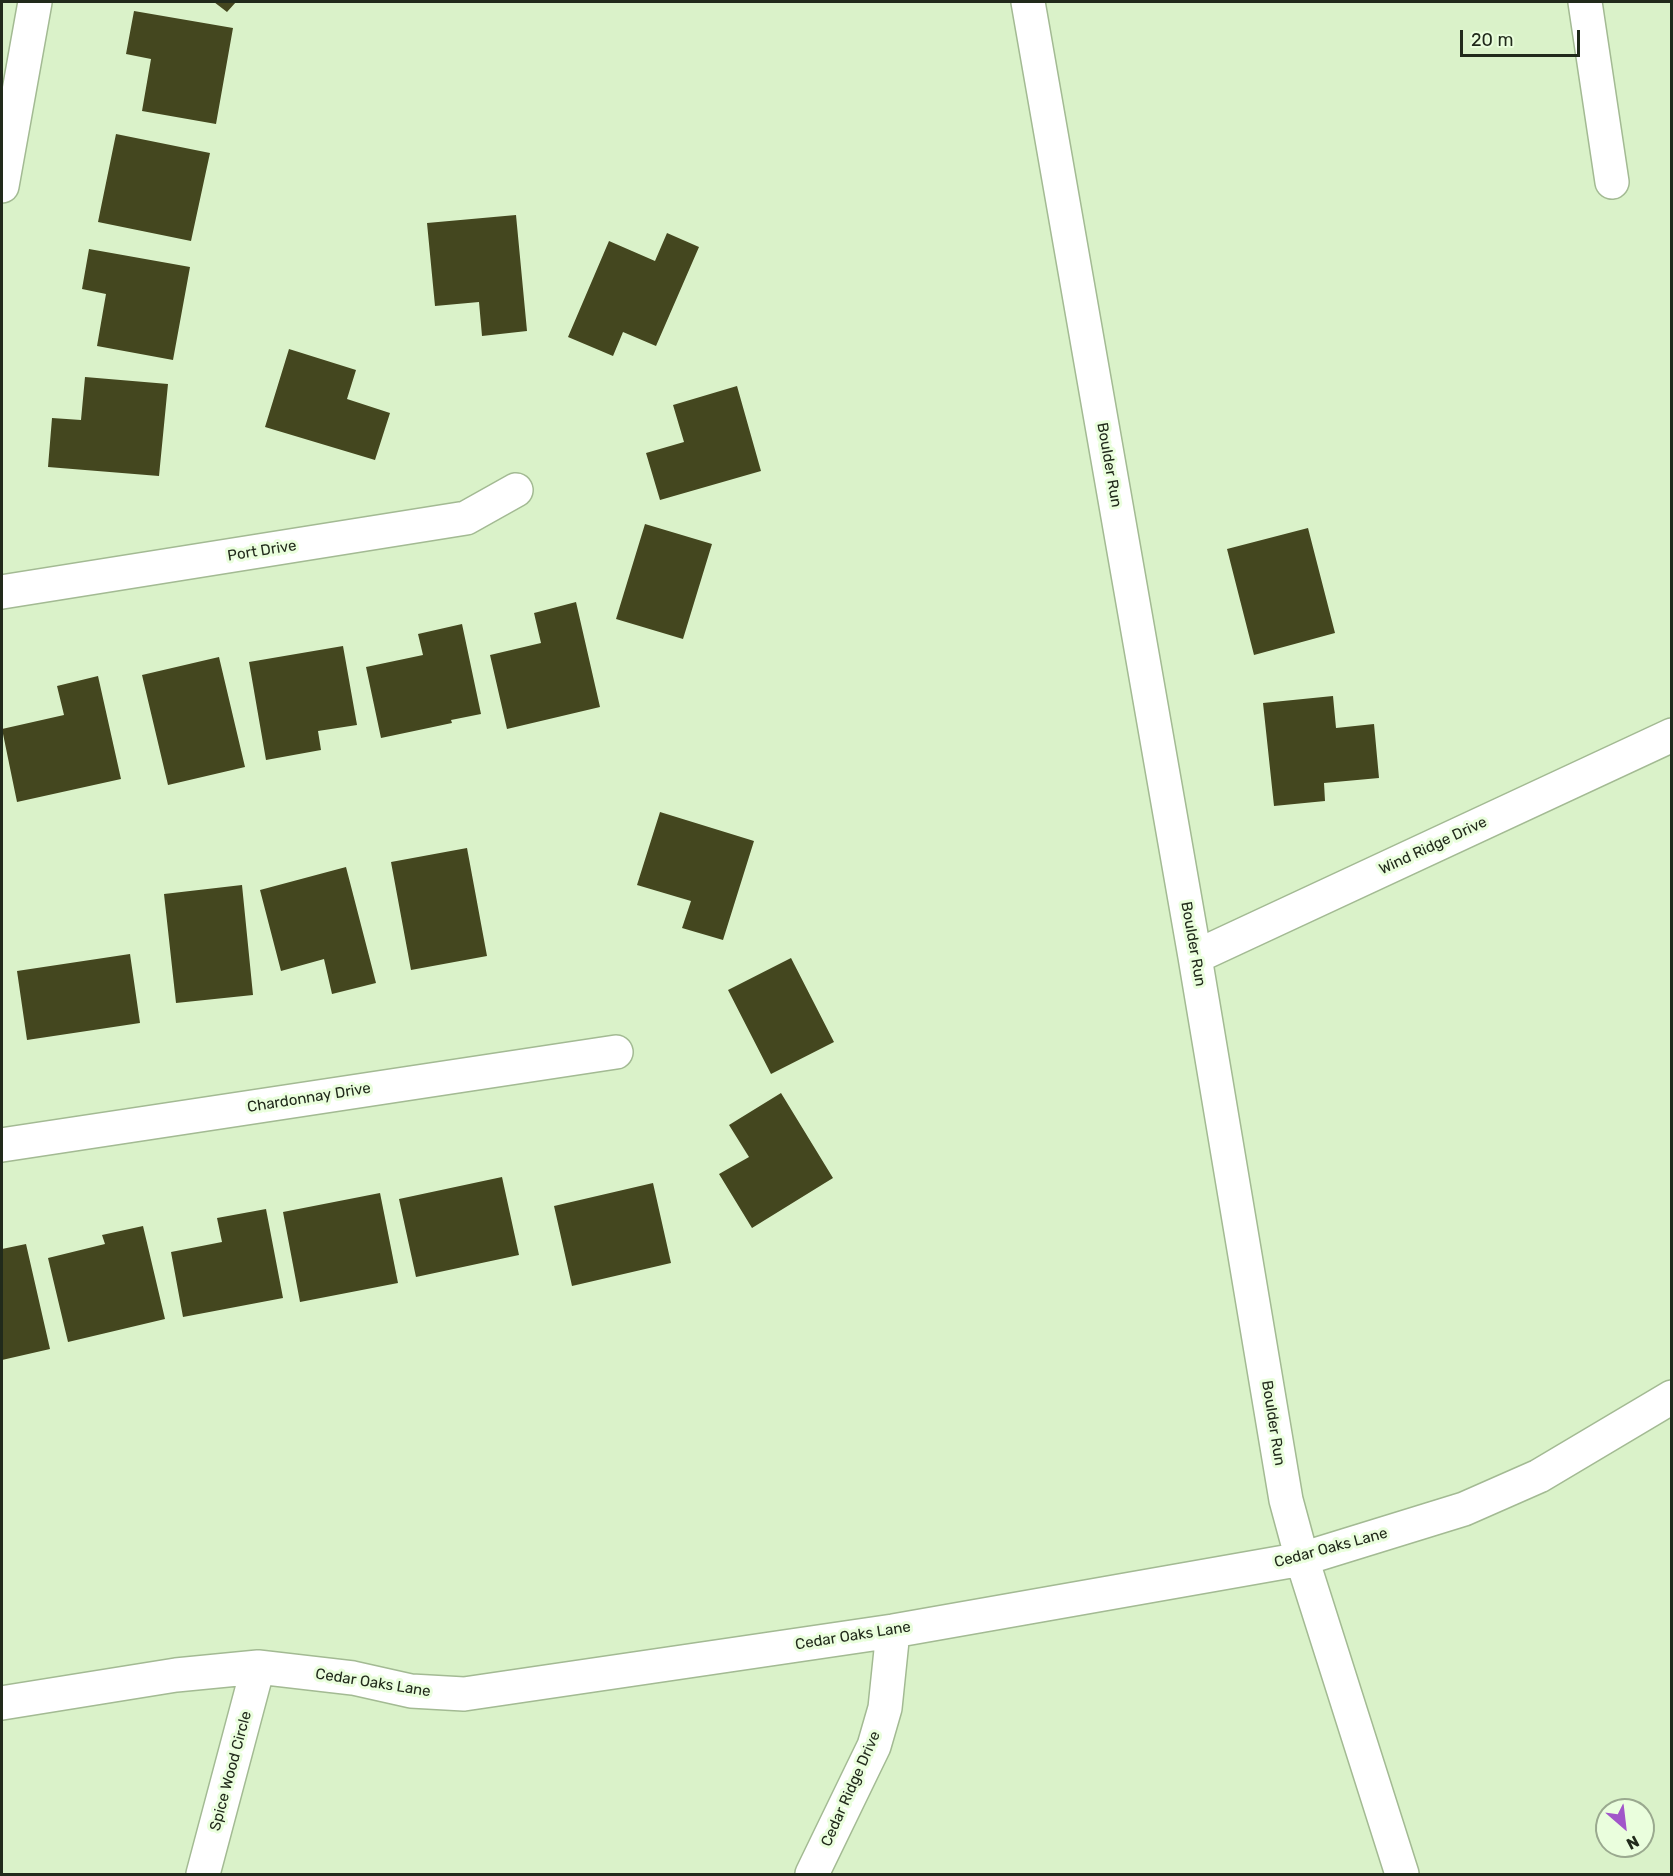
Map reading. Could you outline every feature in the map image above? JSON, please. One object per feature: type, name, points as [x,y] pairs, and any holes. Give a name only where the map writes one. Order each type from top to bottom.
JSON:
[{"type":"street","points":[[2,186],[35,2]]},
{"type":"street","name":"Boulder Run","points":[[1028,2],[1196,957],[1286,1500],[1302,1559],[1402,1875]]},
{"type":"street","points":[[1585,2],[1612,182]]},
{"type":"street","name":"Port Drive","points":[[2,592],[466,518],[516,490]]},
{"type":"street","name":"Wind Ridge Drive","points":[[1196,957],[1671,735]]},
{"type":"street","name":"Chardonnay Drive","points":[[2,1145],[616,1052]]},
{"type":"street","name":"Cedar Oaks Lane","points":[[2,1703],[176,1675],[258,1667],[353,1678],[411,1691],[464,1694],[893,1631],[1302,1559],[1464,1509],[1539,1476],[1671,1397]]},
{"type":"street","name":"Cedar Ridge Drive","points":[[812,1875],[874,1746],[885,1708],[893,1631]]},
{"type":"street","name":"Spice Wood Circle","points":[[204,1875],[258,1667]]},
{"type":"building","points":[[214,2],[236,2],[227,12]]},
{"type":"building","points":[[134,11],[233,28],[216,124],[142,111],[151,59],[126,54]]},
{"type":"building","points":[[116,134],[210,153],[191,241],[98,222]]},
{"type":"building","points":[[516,215],[527,331],[482,336],[479,302],[435,306],[427,223]]},
{"type":"building","points":[[667,233],[699,247],[656,346],[623,332],[613,356],[568,337],[609,241],[655,261]]},
{"type":"building","points":[[89,249],[190,267],[173,360],[97,346],[106,294],[82,289]]},
{"type":"building","points":[[289,349],[356,370],[347,399],[390,413],[375,460],[265,427]]},
{"type":"building","points":[[85,377],[168,384],[159,476],[48,467],[52,418],[81,420]]},
{"type":"building","points":[[737,386],[761,471],[660,500],[646,453],[684,442],[673,405]]},
{"type":"building","points":[[645,524],[712,544],[683,639],[616,619]]},
{"type":"building","points":[[1308,528],[1335,633],[1254,655],[1227,549]]},
{"type":"building","points":[[576,602],[600,707],[507,729],[490,655],[541,643],[534,613]]},
{"type":"building","points":[[462,624],[481,714],[451,720],[452,723],[381,738],[366,667],[423,655],[418,634]]},
{"type":"building","points":[[343,646],[357,725],[318,731],[321,750],[266,760],[249,662]]},
{"type":"building","points":[[219,657],[245,767],[168,785],[142,675]]},
{"type":"building","points":[[98,676],[121,779],[17,802],[2,729],[64,715],[57,686]]},
{"type":"building","points":[[1333,696],[1336,728],[1374,724],[1379,778],[1324,783],[1325,801],[1274,806],[1263,703]]},
{"type":"building","points":[[660,812],[754,841],[723,940],[682,928],[691,901],[637,885]]},
{"type":"building","points":[[467,848],[487,956],[411,970],[391,862]]},
{"type":"building","points":[[346,867],[376,983],[332,994],[324,959],[281,971],[260,890]]},
{"type":"building","points":[[242,885],[253,995],[176,1003],[164,894]]},
{"type":"building","points":[[130,954],[140,1023],[27,1040],[17,971]]},
{"type":"building","points":[[791,958],[834,1042],[771,1074],[728,990]]},
{"type":"building","points":[[781,1093],[833,1178],[752,1228],[719,1174],[749,1157],[729,1125]]},
{"type":"building","points":[[502,1177],[519,1255],[416,1277],[399,1199]]},
{"type":"building","points":[[653,1183],[671,1263],[572,1286],[554,1206]]},
{"type":"building","points":[[380,1193],[398,1283],[300,1302],[283,1212]]},
{"type":"building","points":[[266,1209],[283,1298],[183,1317],[171,1252],[222,1242],[217,1218]]},
{"type":"building","points":[[143,1226],[165,1319],[68,1342],[48,1258],[105,1244],[102,1235]]},
{"type":"building","points":[[26,1244],[50,1349],[2,1360],[2,1249]]}]
